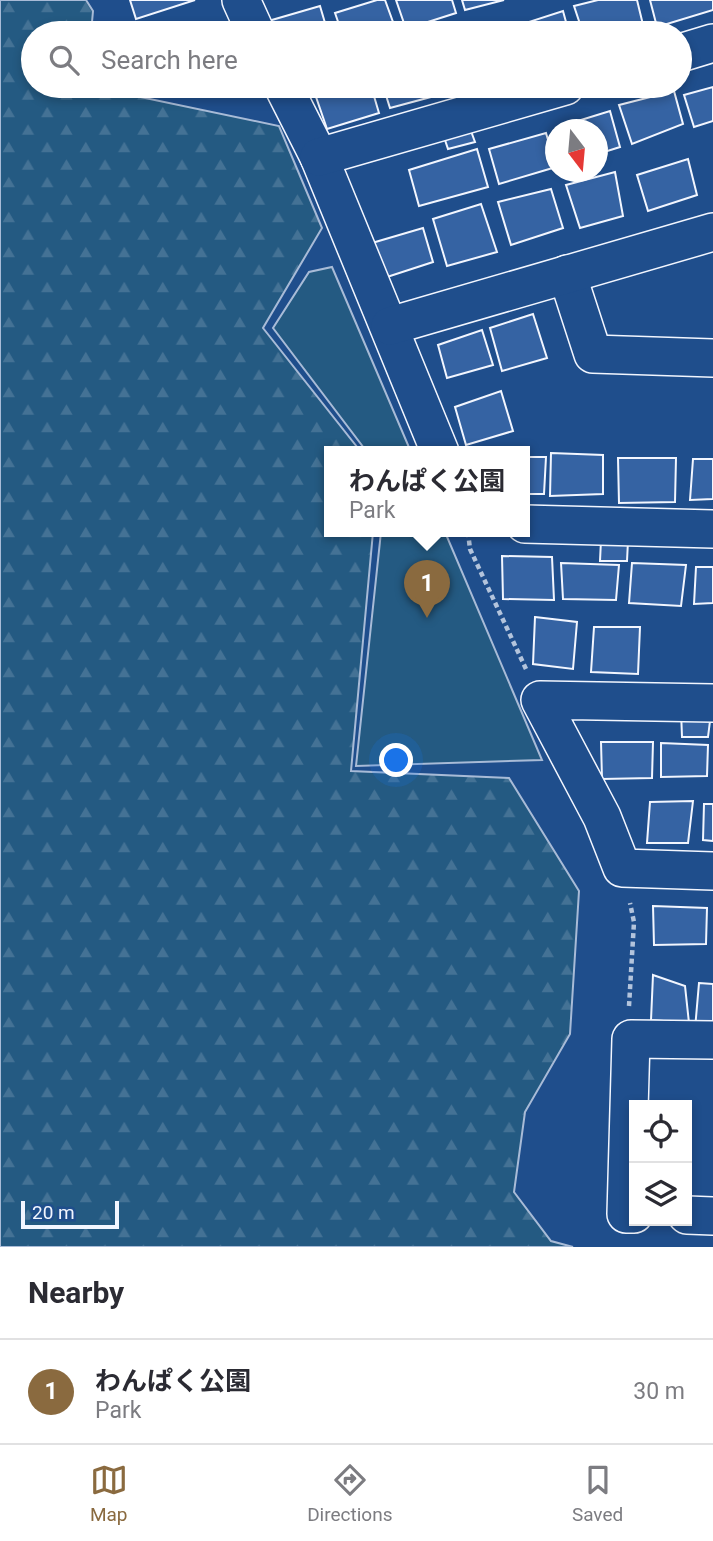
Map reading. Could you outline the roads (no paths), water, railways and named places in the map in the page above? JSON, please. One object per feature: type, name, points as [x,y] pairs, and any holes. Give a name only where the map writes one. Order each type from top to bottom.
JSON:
[{"type":"street","points":[[241,0],[239,1],[250,21]]},
{"type":"street","points":[[692,49],[713,43]]},
{"type":"street","points":[[289,98],[319,156],[438,446]]},
{"type":"street","points":[[319,156],[523,98]]},
{"type":"street","points":[[390,326],[713,233]]},
{"type":"street","points":[[567,274],[593,354],[713,358]]},
{"type":"street","points":[[530,524],[713,529]]},
{"type":"street","points":[[713,703],[540,700],[602,817],[622,868],[713,871]]},
{"type":"street","points":[[629,1214],[626,1214],[631,1039],[713,1040]]},
{"type":"street","points":[[692,1215],[713,1216]]},
{"type":"place","name":"わんぱく公園","points":[[427,618]]}]
